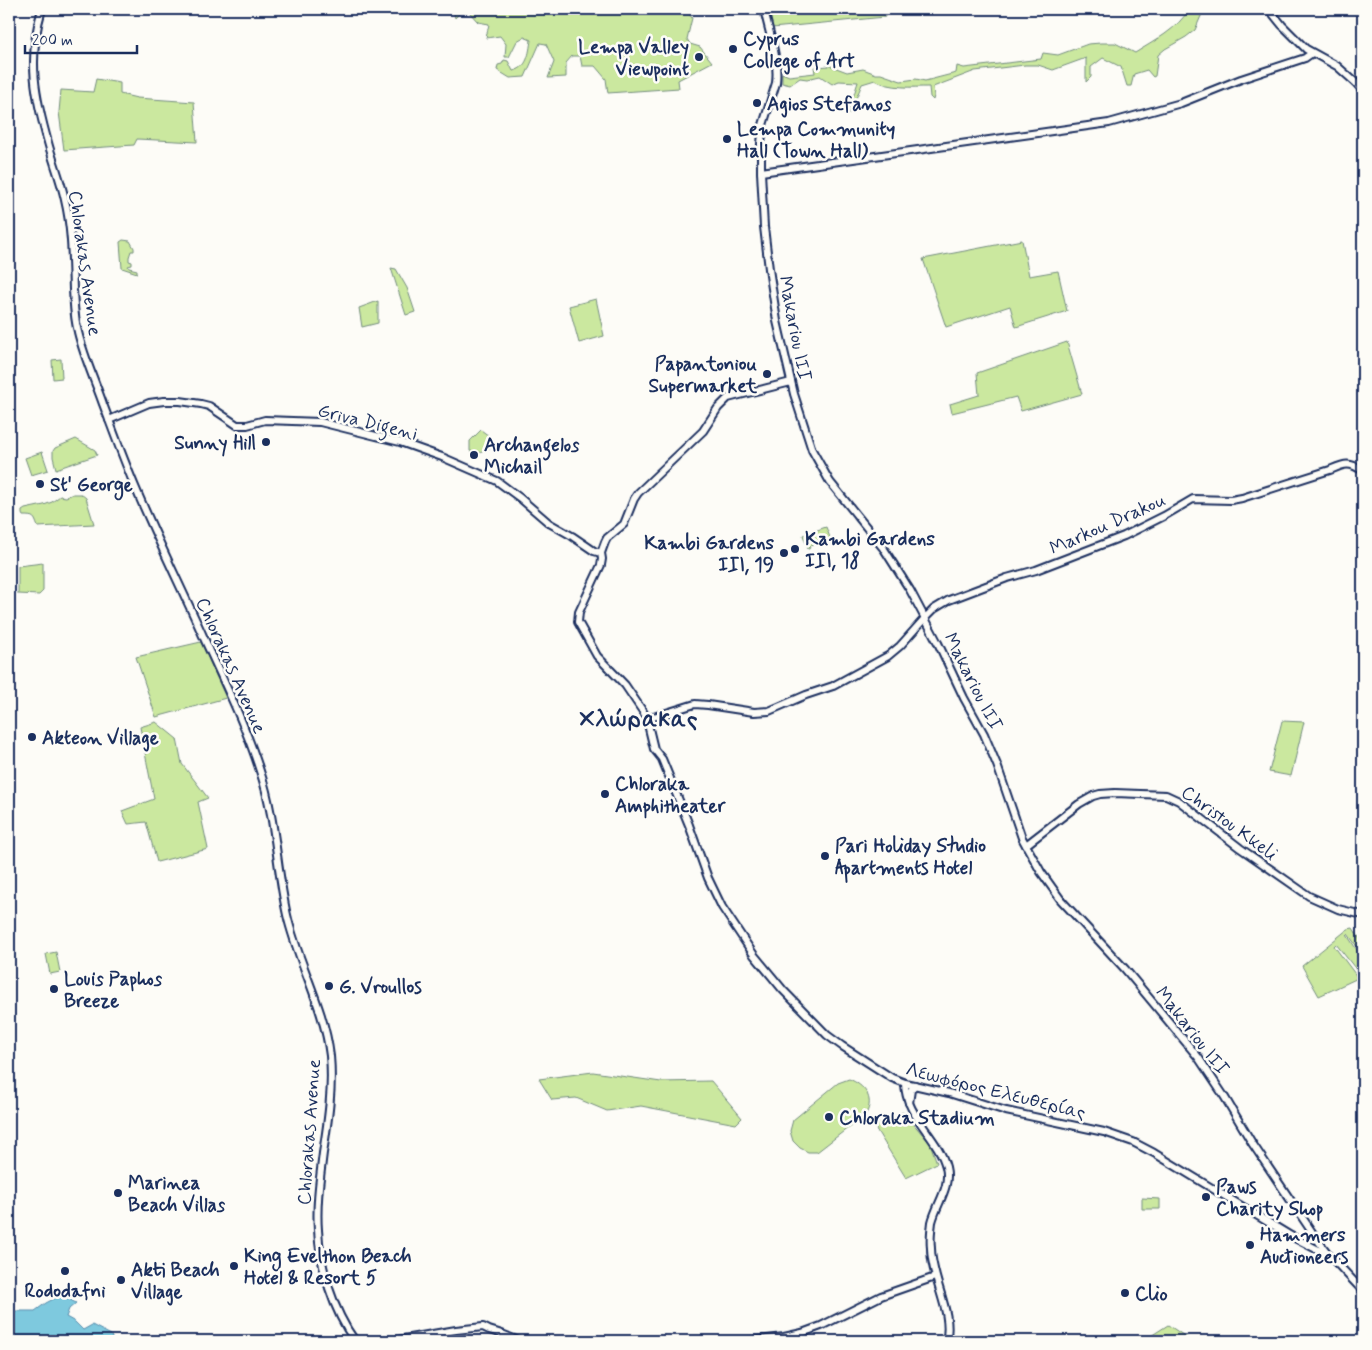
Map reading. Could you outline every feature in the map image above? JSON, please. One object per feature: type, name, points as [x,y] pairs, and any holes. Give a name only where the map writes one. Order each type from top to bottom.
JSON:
[{"type":"main road","name":"Chlorakas Avenue","points":[[42,9],[36,30],[33,57],[34,78],[36,95],[48,144],[65,200],[70,236],[77,331],[138,494],[245,728],[260,771],[272,818],[288,920],[316,998],[327,1037],[330,1061],[330,1097],[318,1198],[318,1236],[325,1273],[335,1303],[349,1333],[355,1341]]},
{"type":"main road","name":"Makariou III","points":[[764,9],[776,62],[777,76],[763,125],[761,143],[764,227],[777,321],[803,427],[812,450],[823,471],[884,549],[902,576],[925,618],[989,746],[1026,845],[1041,872],[1057,894],[1125,969],[1198,1057],[1252,1143],[1316,1238],[1329,1255],[1363,1291]]},
{"type":"main road","points":[[1269,9],[1290,34],[1306,49],[1338,66],[1363,91]]},
{"type":"main road","points":[[761,172],[1109,123],[1181,103],[1241,79],[1305,58],[1312,52]]},
{"type":"main road","points":[[647,718],[625,685],[597,656],[578,622],[579,612],[601,565],[601,553],[607,538],[624,524],[638,493],[703,431],[725,400],[733,396],[791,382]]},
{"type":"main road","name":"Griva Digeni","points":[[109,420],[149,403],[169,400],[209,406],[236,425],[247,425],[265,420],[320,422],[400,442],[438,455],[499,482],[549,523],[594,551],[601,553]]},
{"type":"main road","name":"Markou Drakou","points":[[647,718],[695,704],[708,704],[754,712],[769,711],[833,686],[888,656],[900,646],[934,609],[949,600],[1007,578],[1036,570],[1124,536],[1193,499],[1231,500],[1242,498],[1344,464],[1354,465],[1363,471]]},
{"type":"main road","name":"Λεωφόρος Ελευθερίας","points":[[647,718],[654,749],[666,768],[708,878],[722,908],[746,945],[769,974],[827,1035],[892,1078],[904,1083],[949,1093],[1006,1111],[1120,1137],[1154,1153],[1291,1236],[1329,1255]]},
{"type":"main road","name":"Christou Kkeli","points":[[1026,845],[1079,804],[1094,796],[1116,793],[1166,795],[1179,801],[1240,848],[1309,896],[1338,909],[1363,915]]},
{"type":"main road","points":[[904,1083],[908,1104],[940,1152],[947,1171],[945,1190],[932,1222],[930,1247],[935,1277],[948,1323],[946,1341]]},
{"type":"main road","points":[[908,1104],[911,1090],[915,1085]]},
{"type":"main road","points":[[1306,1244],[1314,1241],[1316,1238]]},
{"type":"main road","points":[[749,1341],[802,1333],[821,1326],[881,1296],[935,1277]]},
{"type":"main road","points":[[392,1341],[482,1327],[519,1341]]},
{"type":"green space","points":[[453,9],[685,9],[692,18],[687,39],[690,44],[700,47],[712,62],[678,80],[679,88],[608,93],[606,79],[595,66],[582,66],[580,56],[572,56],[566,63],[566,77],[548,78],[554,62],[546,44],[540,43],[525,77],[510,78],[497,70],[498,65],[502,64],[504,60],[508,61],[513,71],[522,67],[527,59],[531,40],[524,37],[517,41],[509,57],[505,57],[506,44],[500,36],[486,38],[489,24],[478,22],[469,12],[461,12],[455,18]]},
{"type":"green space","points":[[768,9],[885,9],[885,17],[772,28]]},
{"type":"green space","points":[[1189,9],[1204,9],[1195,30],[1158,55],[1155,76],[1153,77],[1147,70],[1134,74],[1131,86],[1127,86],[1121,67],[1103,58],[1091,67],[1091,77],[1086,82],[1086,58],[1053,70],[1038,65],[1025,65],[975,71],[933,87],[933,100],[930,97],[929,87],[894,86],[875,80],[862,84],[850,113],[848,113],[858,82],[839,81],[832,84],[820,76],[807,79],[800,78],[790,85],[782,83],[782,73],[789,76],[815,73],[814,67],[831,66],[847,72],[863,69],[901,81],[916,79],[925,81],[956,73],[957,66],[964,68],[1041,59],[1043,53],[1058,55],[1088,44],[1115,43],[1135,53],[1172,29]]},
{"type":"green space","points":[[96,79],[120,83],[120,94],[137,98],[194,102],[197,142],[137,139],[134,145],[64,150],[59,112],[61,90],[93,92]]},
{"type":"green space","points":[[123,240],[130,241],[134,248],[129,257],[132,265],[128,266],[137,270],[137,273],[122,268],[120,242]]},
{"type":"green space","points":[[1022,240],[1029,276],[1058,271],[1067,311],[1016,327],[1010,306],[946,327],[923,259]]},
{"type":"green space","points":[[391,268],[396,269],[407,288],[415,312],[406,315]]},
{"type":"green space","points":[[596,299],[604,336],[579,343],[569,306]]},
{"type":"green space","points":[[378,301],[378,323],[362,327],[359,308]]},
{"type":"green space","points":[[1067,342],[1082,394],[1021,411],[1016,397],[952,413],[950,404],[979,395],[977,373]]},
{"type":"green space","points":[[61,359],[62,378],[53,379],[52,360]]},
{"type":"green space","points":[[481,430],[489,436],[495,445],[480,453],[470,451],[470,441]]},
{"type":"green space","points":[[76,439],[95,450],[97,455],[56,469],[53,457],[55,448]]},
{"type":"green space","points":[[42,452],[48,470],[31,475],[25,458]]},
{"type":"green space","points":[[73,494],[81,494],[86,498],[94,524],[38,527],[34,518],[23,516],[22,514],[22,511],[25,509],[44,505],[60,496],[66,497]]},
{"type":"green space","points":[[826,527],[831,540],[811,545],[808,549],[803,535]]},
{"type":"green space","points":[[43,563],[43,591],[39,595],[18,594],[18,566]]},
{"type":"green space","points":[[201,642],[226,698],[156,717],[136,657]]},
{"type":"green space","points":[[1282,721],[1304,722],[1291,776],[1269,772]]},
{"type":"green space","points":[[156,722],[177,739],[182,764],[208,798],[198,802],[208,849],[157,862],[146,822],[128,824],[122,811],[154,799],[140,727]]},
{"type":"green space","points":[[1353,928],[1363,944],[1363,955],[1347,935],[1363,959],[1363,976],[1336,944],[1334,946],[1358,978],[1319,996],[1302,966],[1348,929]]},
{"type":"green space","points":[[56,952],[60,972],[50,974],[46,954]]},
{"type":"green space","points":[[593,1072],[661,1082],[711,1081],[742,1118],[736,1124],[641,1106],[607,1111],[576,1098],[552,1100],[539,1079]]},
{"type":"green space","name":"Chloraka Stadium","points":[[849,1079],[863,1088],[869,1097],[866,1114],[817,1152],[808,1152],[800,1148],[793,1141],[790,1131],[793,1120],[838,1083]]},
{"type":"green space","points":[[903,1112],[930,1143],[937,1163],[906,1178],[874,1126]]},
{"type":"green space","points":[[1142,1198],[1160,1199],[1160,1209],[1142,1209]]},
{"type":"green space","points":[[1168,1325],[1189,1339],[1188,1341],[1143,1341]]},
{"type":"water","points":[[61,1295],[76,1303],[69,1309],[66,1317],[83,1330],[92,1325],[111,1335],[113,1341],[9,1341],[9,1311],[35,1311]]},
{"type":"place","name":"Cyprus College of Art","points":[[733,49]]},
{"type":"place","name":"Lempa Valley Viewpoint","points":[[699,57]]},
{"type":"place","name":"Agios Stefanos","points":[[757,103]]},
{"type":"place","name":"Lempa Community Hall (Town Hall)","points":[[727,139]]},
{"type":"place","name":"Papantoniou Supermarket","points":[[767,374]]},
{"type":"place","name":"Sunny Hill","points":[[266,442]]},
{"type":"place","name":"Archangelos Michail","points":[[474,455]]},
{"type":"place","name":"St' George","points":[[40,484]]},
{"type":"place","name":"Kambi Gardens III, 18","points":[[795,549]]},
{"type":"place","name":"Kambi Gardens III, 19","points":[[784,553]]},
{"type":"place","name":"Akteon Village","points":[[32,737]]},
{"type":"place","name":"Chloraka Amphitheater","points":[[605,794]]},
{"type":"place","name":"Pari Holiday Studio Apartments Hotel","points":[[825,856]]},
{"type":"place","name":"G. Vroullos","points":[[329,986]]},
{"type":"place","name":"Louis Paphos Breeze","points":[[54,989]]},
{"type":"place","name":"Chloraka Stadium","points":[[829,1117]]},
{"type":"place","name":"Marinea Beach Villas","points":[[118,1193]]},
{"type":"place","name":"Paws Charity Shop","points":[[1206,1197]]},
{"type":"place","name":"Hammers Auctioneers","points":[[1250,1245]]},
{"type":"place","name":"King Evelthon Beach Hotel & Resort 5","points":[[234,1266]]},
{"type":"place","name":"Rododafni","points":[[65,1271]]},
{"type":"place","name":"Akti Beach Village","points":[[121,1280]]},
{"type":"place","name":"Clio","points":[[1125,1293]]},
{"type":"district","name":"Χλώρακας","points":[[639,718]]}]
